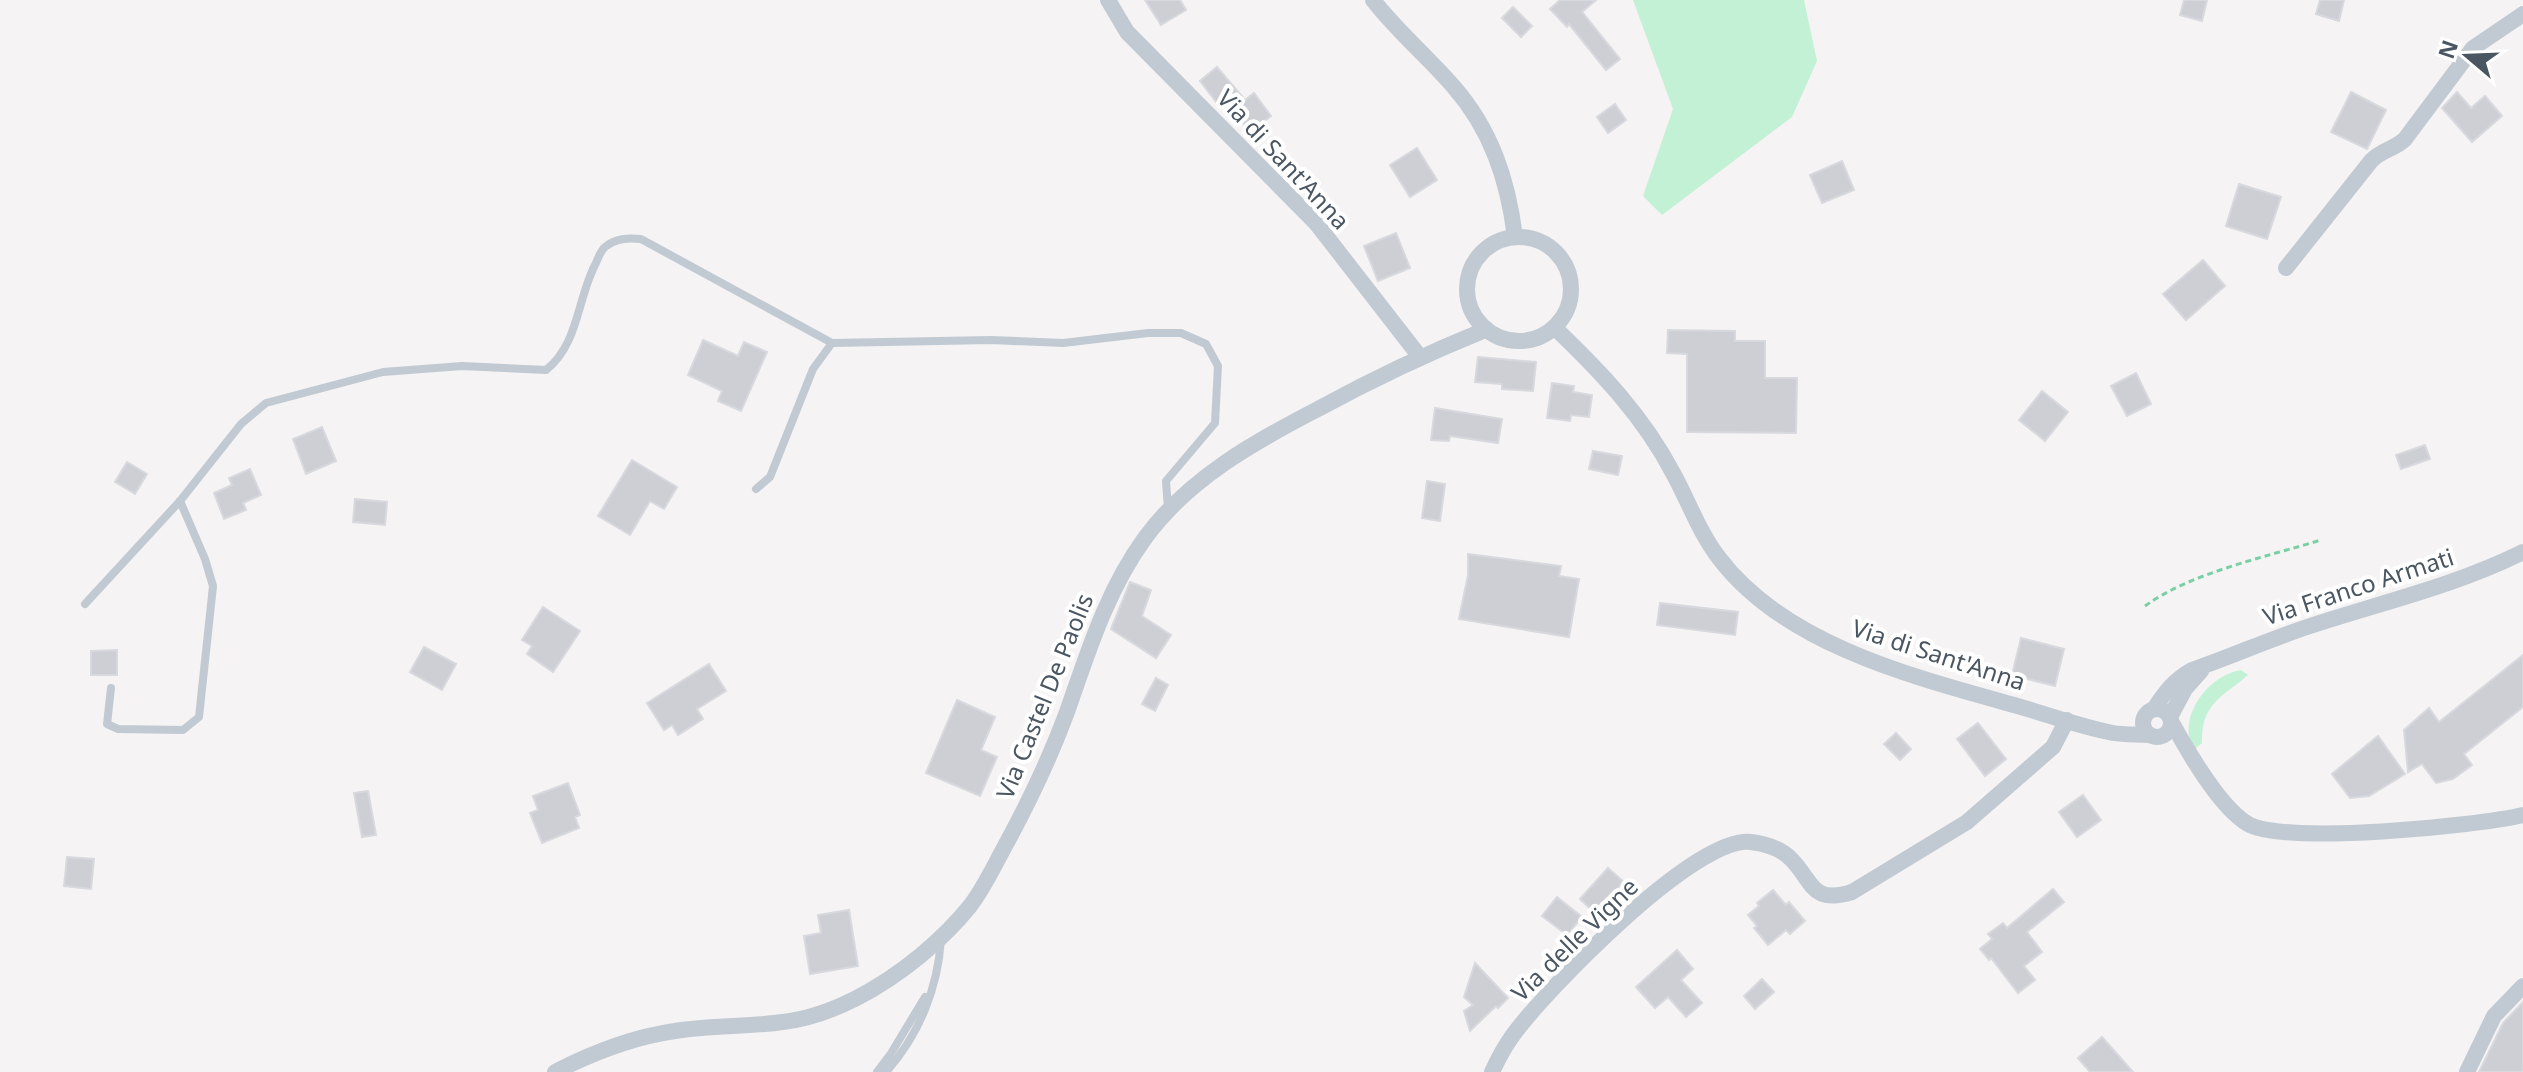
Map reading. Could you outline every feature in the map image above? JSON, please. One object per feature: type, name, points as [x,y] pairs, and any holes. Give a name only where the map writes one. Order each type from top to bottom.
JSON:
[{"type":"street","name":"Via di Sant'Anna","points":[[1108,0],[1127,32],[1316,223],[1420,357]]},
{"type":"street","points":[[1373,0],[1454,87],[1487,135],[1507,185],[1515,237]]},
{"type":"street","points":[[2286,268],[2371,161],[2405,139],[2473,48],[2523,14]]},
{"type":"street","points":[[1515,237],[1531,238],[1559,254],[1571,284],[1565,315],[1555,328],[1542,337],[1513,342],[1485,330],[1467,300],[1467,282],[1472,265],[1483,251],[1498,241],[1515,237]]},
{"type":"street","name":"Via di Sant'Anna","points":[[1555,328],[1627,402],[1668,464],[1700,529],[1720,559],[1764,602],[1811,632],[1856,654],[1944,685],[2067,720],[2119,734],[2152,736],[2193,761]]},
{"type":"street","name":"Via Castel De Paolis","points":[[555,1072],[640,1038],[711,1026],[781,1023],[823,1012],[873,988],[917,958],[941,938],[974,901],[1019,821],[1055,742],[1111,595],[1133,557],[1168,509],[1204,479],[1256,443],[1371,380],[1485,330]]},
{"type":"street","name":"Via Franco Armati","points":[[2149,713],[2178,678],[2208,665],[2307,628],[2499,564],[2523,552]]},
{"type":"street","name":"Via Franco Armati","points":[[2171,719],[2185,689],[2208,665]]},
{"type":"street","points":[[2119,734],[2149,713],[2165,711],[2171,719],[2167,733],[2152,736],[2143,728],[2149,713]]},
{"type":"street","name":"Via di Sant'Anna","points":[[2171,719],[2193,761],[2235,814],[2263,830],[2354,832],[2472,823],[2523,815]]},
{"type":"street","name":"Via delle Vigne","points":[[1492,1072],[1507,1043],[1526,1018],[1607,934],[1648,898],[1714,853],[1732,845],[1752,842],[1774,847],[1796,864],[1809,885],[1821,893],[1835,896],[1852,892],[1967,822],[2053,747],[2067,720]]},
{"type":"street","points":[[2467,1072],[2494,1016],[2523,986]]},
{"type":"lane","points":[[85,604],[180,501],[241,424],[266,403],[383,372],[462,366],[546,370],[558,360],[576,324],[587,279],[603,248],[623,238],[641,239],[832,343],[991,340],[1063,343],[1148,333],[1181,333],[1206,344],[1218,366],[1215,423],[1166,481],[1168,509]]},
{"type":"lane","points":[[756,489],[770,477],[813,369],[832,343]]},
{"type":"lane","points":[[111,688],[107,724],[118,729],[183,730],[199,717],[213,586],[180,501]]},
{"type":"lane","points":[[886,1072],[910,1041],[924,1013],[939,967],[941,938]]},
{"type":"lane","points":[[877,1072],[935,980]]},
{"type":"path","points":[[2145,606],[2190,581],[2321,540]]},
{"type":"green space","points":[[1633,0],[1804,0],[1817,61],[1792,117],[1662,215],[1643,196],[1673,109]]},
{"type":"green space","points":[[2241,670],[2248,675],[2214,703],[2205,719],[2202,743],[2194,750],[2189,738],[2189,725],[2198,700],[2217,681]]},
{"type":"building","points":[[1145,0],[1180,0],[1186,10],[1161,25]]},
{"type":"building","points":[[1560,0],[1596,0],[1582,12],[1620,59],[1606,70],[1569,24],[1567,27],[1550,9]]},
{"type":"building","points":[[2184,0],[2207,0],[2202,21],[2180,15]]},
{"type":"building","points":[[2320,0],[2344,0],[2339,21],[2316,14]]},
{"type":"building","points":[[1513,7],[1532,26],[1521,37],[1502,18]]},
{"type":"building","points":[[1217,67],[1245,100],[1254,93],[1271,116],[1250,132],[1223,98],[1217,103],[1200,81]]},
{"type":"building","points":[[2351,92],[2386,110],[2367,149],[2331,132]]},
{"type":"building","points":[[2457,92],[2471,108],[2485,96],[2502,116],[2472,142],[2442,108]]},
{"type":"building","points":[[1615,104],[1626,120],[1608,133],[1597,117]]},
{"type":"building","points":[[1417,148],[1437,180],[1410,197],[1390,165]]},
{"type":"building","points":[[1842,161],[1854,190],[1822,203],[1810,175]]},
{"type":"building","points":[[2239,184],[2281,197],[2267,239],[2226,226]]},
{"type":"building","points":[[1396,233],[1410,268],[1378,281],[1364,246]]},
{"type":"building","points":[[2203,260],[2225,286],[2186,320],[2163,294]]},
{"type":"building","points":[[1668,330],[1735,331],[1735,341],[1765,341],[1765,378],[1797,378],[1796,433],[1687,432],[1687,354],[1667,353]]},
{"type":"building","points":[[703,340],[738,356],[744,342],[767,352],[741,411],[718,401],[722,391],[688,375]]},
{"type":"building","points":[[1478,357],[1536,362],[1533,391],[1502,389],[1502,384],[1475,382]]},
{"type":"building","points":[[2136,373],[2151,404],[2127,416],[2111,386]]},
{"type":"building","points":[[1552,383],[1574,386],[1573,392],[1592,395],[1589,417],[1571,415],[1570,421],[1547,418]]},
{"type":"building","points":[[2042,391],[2068,412],[2045,441],[2019,420]]},
{"type":"building","points":[[1435,408],[1502,419],[1498,443],[1450,436],[1449,441],[1431,440]]},
{"type":"building","points":[[322,427],[336,461],[306,474],[293,439]]},
{"type":"building","points":[[2425,445],[2430,459],[2401,469],[2396,455]]},
{"type":"building","points":[[1593,451],[1622,456],[1618,475],[1589,469]]},
{"type":"building","points":[[632,460],[677,487],[664,509],[650,501],[630,535],[598,516]]},
{"type":"building","points":[[127,462],[147,474],[135,494],[115,482]]},
{"type":"building","points":[[250,469],[261,495],[243,503],[246,510],[224,519],[214,493],[232,485],[229,478]]},
{"type":"building","points":[[1427,481],[1445,484],[1440,521],[1422,518]]},
{"type":"building","points":[[355,499],[387,502],[385,525],[353,522]]},
{"type":"building","points":[[1468,554],[1561,566],[1559,576],[1579,579],[1569,637],[1459,619],[1468,575]]},
{"type":"building","points":[[1130,582],[1151,590],[1142,616],[1171,635],[1156,658],[1111,629]]},
{"type":"building","points":[[1660,603],[1738,612],[1735,635],[1657,625]]},
{"type":"building","points":[[543,607],[580,631],[553,672],[527,654],[532,646],[522,640]]},
{"type":"building","points":[[2021,638],[2064,649],[2055,686],[2012,675]]},
{"type":"building","points":[[424,647],[456,664],[442,690],[410,672]]},
{"type":"building","points":[[117,650],[117,675],[91,675],[91,651]]},
{"type":"building","points":[[2523,655],[2523,707],[2464,754],[2472,765],[2453,779],[2436,783],[2422,764],[2408,772],[2404,730],[2429,708],[2439,722]]},
{"type":"building","points":[[709,664],[726,691],[697,709],[703,719],[678,735],[672,725],[664,730],[647,703]]},
{"type":"building","points":[[1156,678],[1168,685],[1155,711],[1142,704]]},
{"type":"building","points":[[957,700],[995,717],[981,750],[997,757],[980,796],[926,773]]},
{"type":"building","points":[[1978,723],[2006,759],[1985,776],[1957,739]]},
{"type":"building","points":[[1896,733],[1911,749],[1900,760],[1884,744]]},
{"type":"building","points":[[2378,736],[2405,774],[2369,796],[2350,798],[2332,774]]},
{"type":"building","points":[[568,783],[580,815],[575,817],[579,828],[542,843],[530,813],[538,810],[533,796]]},
{"type":"building","points":[[368,791],[376,835],[362,837],[354,793]]},
{"type":"building","points":[[2083,795],[2101,820],[2077,837],[2059,812]]},
{"type":"building","points":[[67,857],[94,859],[91,889],[64,886]]},
{"type":"building","points":[[1608,868],[1624,882],[1595,913],[1580,899]]},
{"type":"building","points":[[2053,889],[2064,902],[2027,932],[2042,952],[2024,966],[2035,980],[2018,993],[1991,958],[1989,960],[1980,949],[1992,939],[1988,934],[2003,923],[2007,928]]},
{"type":"building","points":[[1773,890],[1786,905],[1789,902],[1805,921],[1790,934],[1786,930],[1768,945],[1748,915]]},
{"type":"building","points":[[1557,897],[1582,917],[1567,935],[1542,916]]},
{"type":"building","points":[[849,910],[858,966],[810,974],[804,936],[821,933],[818,915]]},
{"type":"building","points":[[1677,950],[1693,969],[1681,980],[1702,1003],[1686,1017],[1668,997],[1655,1008],[1636,987]]},
{"type":"building","points":[[1475,963],[1508,998],[1470,1031],[1464,1011],[1473,1005],[1464,997]]},
{"type":"building","points":[[1762,979],[1774,992],[1755,1009],[1744,996]]},
{"type":"building","points":[[2523,1002],[2523,1072],[2479,1072],[2503,1023]]},
{"type":"building","points":[[2102,1037],[2133,1072],[2090,1072],[2078,1058]]}]
